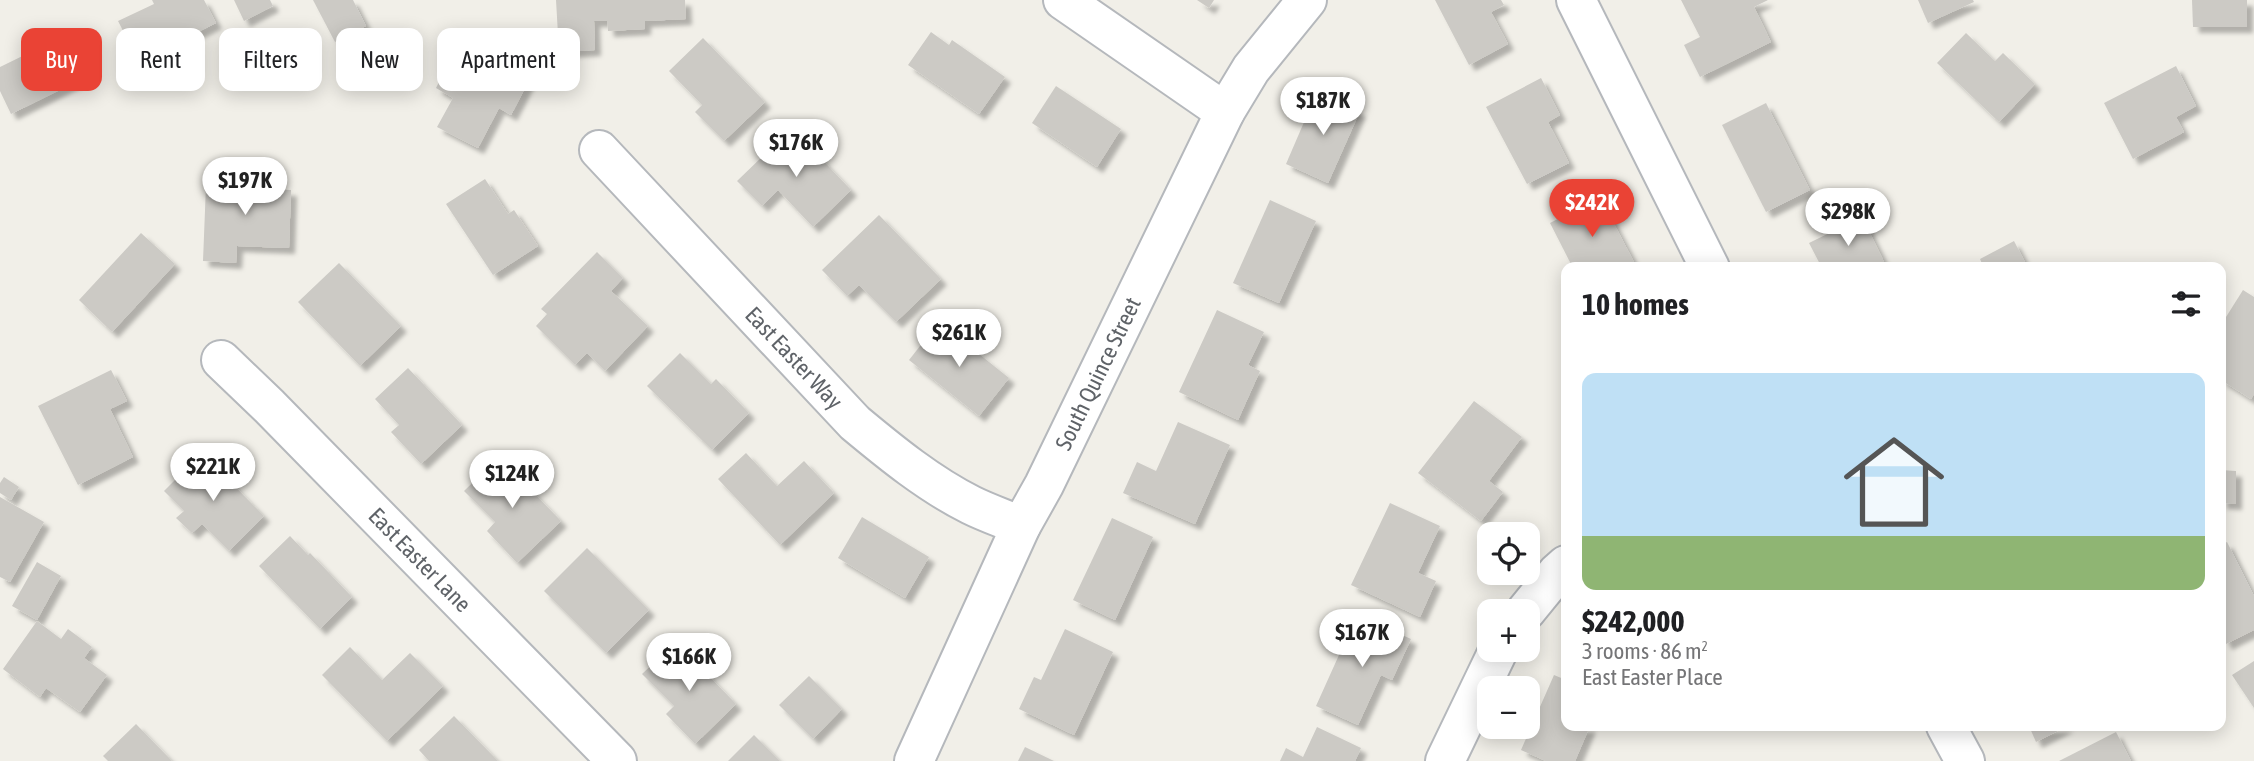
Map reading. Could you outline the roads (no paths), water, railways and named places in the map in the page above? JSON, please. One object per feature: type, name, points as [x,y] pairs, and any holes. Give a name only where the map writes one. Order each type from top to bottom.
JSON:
[{"type":"street","points":[[1063,0],[1226,112]]},
{"type":"street","name":"South Quince Street","points":[[914,761],[1021,526],[1050,473],[1226,112],[1251,69],[1307,0]]},
{"type":"street","points":[[1576,0],[1707,262]]},
{"type":"street","name":"East Easter Way","points":[[598,150],[855,423],[888,451],[945,490],[971,505],[1021,526]]},
{"type":"street","name":"East Easter Lane","points":[[221,360],[617,761]]},
{"type":"street","points":[[1536,599],[1561,569]]},
{"type":"street","points":[[1445,761],[1493,662]]},
{"type":"street","points":[[1949,731],[1965,761]]}]
